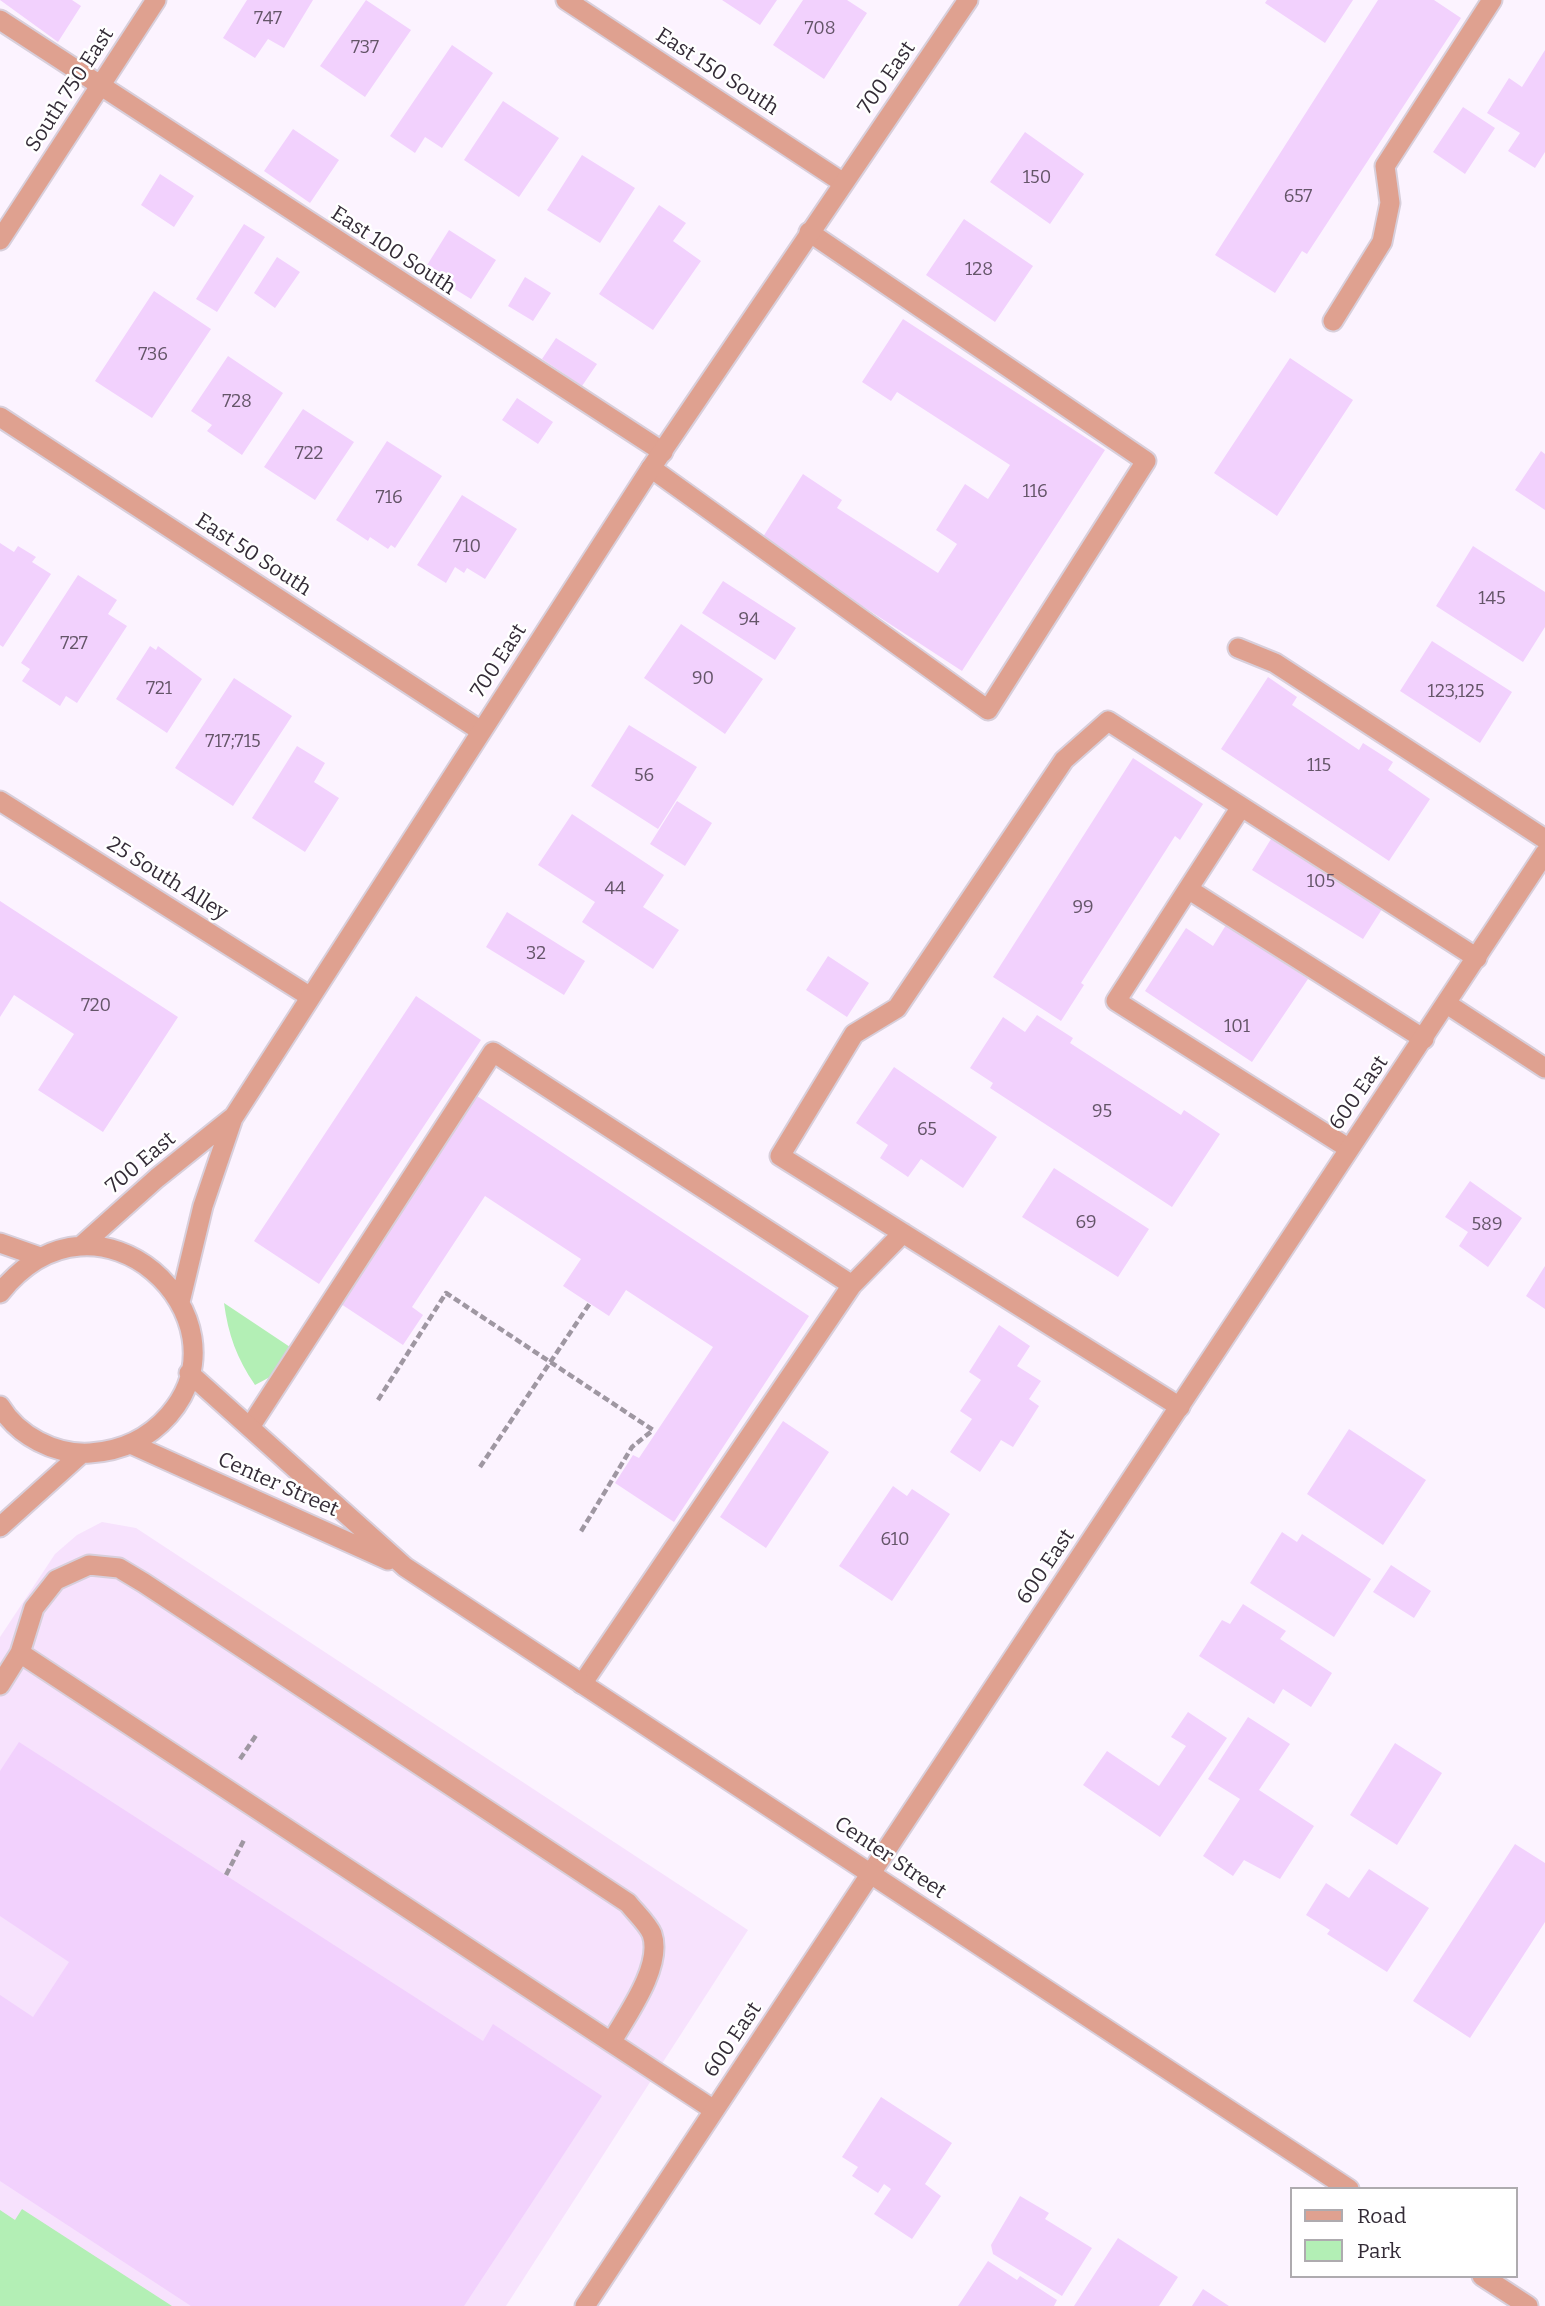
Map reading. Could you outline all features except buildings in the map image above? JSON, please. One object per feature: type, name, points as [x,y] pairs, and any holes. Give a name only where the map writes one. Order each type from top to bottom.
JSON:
[{"type":"street","name":"South 750 East","points":[[0,240],[156,0]]},
{"type":"street","name":"East 150 South","points":[[566,0],[842,182]]},
{"type":"street","name":"700 East","points":[[180,1302],[203,1206],[233,1118],[651,468],[842,182],[968,0]]},
{"type":"street","points":[[1333,321],[1382,242],[1390,203],[1385,166],[1492,0]]},
{"type":"street","name":"East 100 South","points":[[0,20],[663,452]]},
{"type":"street","points":[[651,468],[988,710],[1146,461],[809,232]]},
{"type":"street","name":"East 50 South","points":[[0,417],[481,732]]},
{"type":"street","points":[[1238,648],[1275,663],[1545,839]]},
{"type":"street","points":[[1180,1406],[780,1156],[854,1034],[897,1008],[1064,760],[1108,721],[1477,958]]},
{"type":"street","name":"25 South Alley","points":[[0,801],[309,996]]},
{"type":"street","points":[[1241,807],[1116,1001],[1348,1148]]},
{"type":"street","name":"600 East","points":[[585,2306],[1545,853]]},
{"type":"street","points":[[1188,889],[1424,1039]]},
{"type":"street","points":[[1447,1004],[1545,1068]]},
{"type":"street","points":[[250,1427],[493,1052],[852,1285]]},
{"type":"street","name":"700 East","points":[[81,1246],[157,1178],[233,1118]]},
{"type":"street","points":[[582,1684],[852,1285],[903,1233]]},
{"type":"street","points":[[0,1243],[40,1257]]},
{"type":"street","points":[[0,1293],[14,1276],[40,1257],[81,1246],[104,1247],[133,1257],[158,1274],[180,1302],[190,1327],[190,1373],[174,1409],[147,1436],[131,1444],[107,1452],[81,1454],[61,1450],[28,1436],[0,1406]]},
{"type":"street","name":"Center Street","points":[[190,1373],[405,1567],[1346,2187]]},
{"type":"street","name":"Center Street","points":[[131,1444],[405,1567]]},
{"type":"street","points":[[0,1527],[81,1454]]},
{"type":"street","points":[[0,1685],[20,1653],[34,1608],[56,1580],[89,1565],[120,1568],[628,1903],[652,1934],[654,1958],[638,1996],[612,2041]]},
{"type":"street","points":[[20,1653],[714,2110]]},
{"type":"street","points":[[1485,2278],[1528,2306]]},
{"type":"path","points":[[378,1400],[446,1293],[550,1360],[653,1430],[632,1447],[580,1533]]},
{"type":"path","points":[[480,1467],[590,1303]]},
{"type":"path","points":[[226,1875],[244,1839]]},
{"type":"shaded area","points":[[102,1522],[136,1528],[748,1930],[506,2306],[0,2306],[0,1637],[55,1554],[77,1535]]},
{"type":"green space","points":[[224,1303],[290,1347],[270,1377],[255,1385],[234,1346]]},
{"type":"green space","points":[[22,2209],[172,2306],[0,2306],[0,2210],[15,2220]]}]
